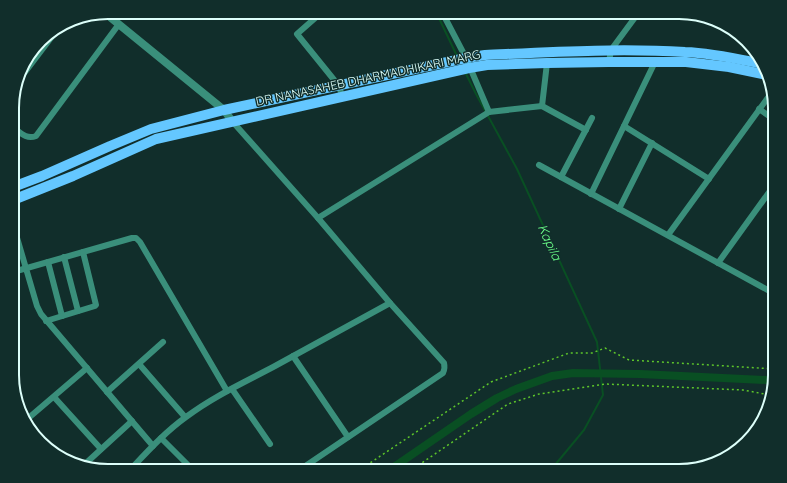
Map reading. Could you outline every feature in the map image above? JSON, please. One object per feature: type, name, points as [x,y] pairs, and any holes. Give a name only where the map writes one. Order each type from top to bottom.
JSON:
[{"type":"main road","name":"DR NANASAHEB DHARMADHIKARI MARG","points":[[19,198],[73,176],[156,139],[342,96],[468,63],[485,55],[611,50],[686,52],[728,57],[755,62]]},
{"type":"main road","name":"DR NANASAHEB DHARMADHIKARI MARG","points":[[19,185],[151,129],[224,110],[339,86],[468,63],[487,65],[686,62],[729,67],[761,74]]},
{"type":"street","points":[[113,19],[224,110],[444,364],[445,368],[443,373],[308,464]]},
{"type":"street","points":[[314,19],[297,34],[339,86],[342,96]]},
{"type":"street","points":[[446,19],[468,63],[488,112]]},
{"type":"street","points":[[609,62],[611,50],[634,19]]},
{"type":"street","points":[[19,132],[26,137],[32,138],[36,136],[120,24]]},
{"type":"street","points":[[591,194],[655,62]]},
{"type":"street","points":[[542,106],[548,63]]},
{"type":"street","points":[[668,235],[767,98]]},
{"type":"street","points":[[318,218],[488,112],[542,106],[586,130]]},
{"type":"street","points":[[760,109],[768,115]]},
{"type":"street","points":[[561,178],[592,118]]},
{"type":"street","points":[[624,126],[710,179]]},
{"type":"street","points":[[619,209],[652,143]]},
{"type":"street","points":[[539,165],[768,290]]},
{"type":"street","points":[[718,263],[768,194]]},
{"type":"street","points":[[19,270],[134,237],[139,240],[229,390],[270,444]]},
{"type":"street","points":[[19,244],[37,306],[41,314],[153,446]]},
{"type":"street","points":[[46,321],[96,306],[83,252]]},
{"type":"street","points":[[64,257],[78,311]]},
{"type":"street","points":[[48,262],[62,316]]},
{"type":"street","points":[[136,464],[161,438],[185,417],[229,390],[390,303]]},
{"type":"street","points":[[107,392],[163,342]]},
{"type":"street","points":[[293,356],[348,437]]},
{"type":"street","points":[[139,364],[185,417]]},
{"type":"street","points":[[30,418],[87,368]]},
{"type":"street","points":[[54,396],[101,449]]},
{"type":"street","points":[[88,461],[132,421]]},
{"type":"street","points":[[161,438],[187,464]]},
{"type":"path","points":[[368,464],[491,382],[569,353],[592,353],[605,348],[629,360],[768,369]]},
{"type":"path","points":[[420,464],[508,404],[539,394],[605,384],[743,390],[766,393]]},
{"type":"waterway","name":"Kapila","points":[[439,19],[457,56]]},
{"type":"waterway","name":"Kapila","points":[[465,72],[517,169],[597,342],[603,395],[584,430],[556,464]]},
{"type":"waterway","points":[[398,464],[497,398],[516,389],[552,376],[573,373],[640,374],[766,380]]}]
